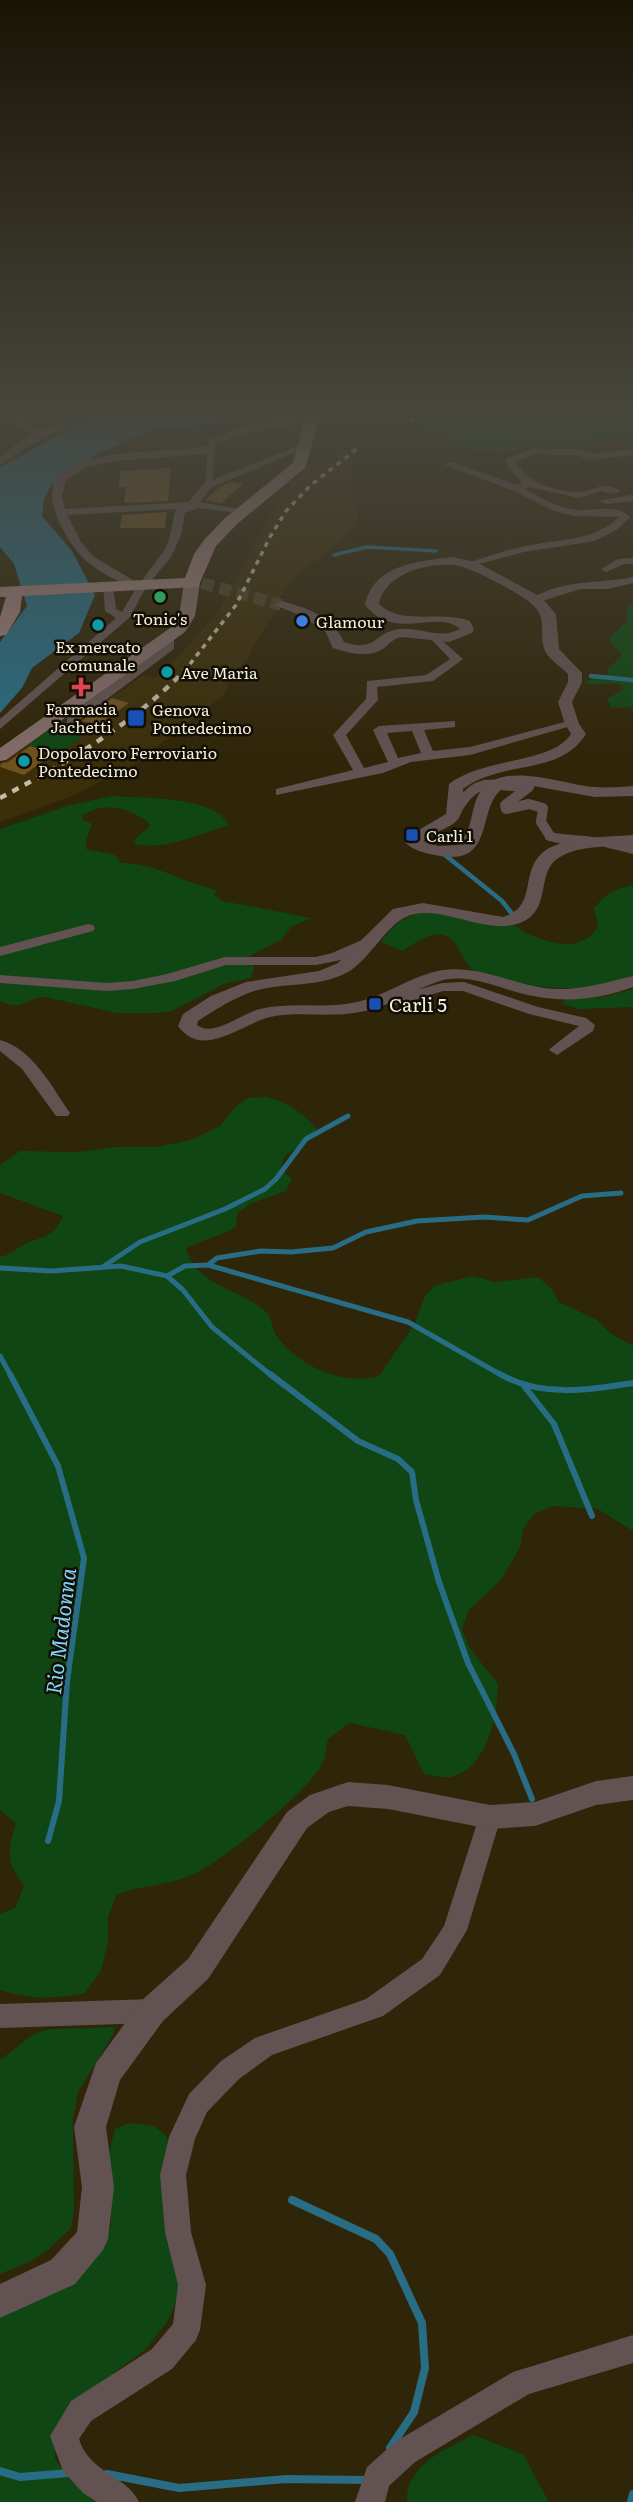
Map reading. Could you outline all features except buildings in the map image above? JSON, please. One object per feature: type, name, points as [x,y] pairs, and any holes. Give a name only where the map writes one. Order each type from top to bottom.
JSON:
[{"type":"main road","points":[[0,756],[184,623],[197,583],[202,554],[223,530]]},
{"type":"main road","points":[[0,631],[12,612],[9,593],[144,583],[197,583]]},
{"type":"street","points":[[69,530],[90,559],[144,583]]},
{"type":"street","points":[[0,725],[125,616],[144,583],[155,572],[172,545],[176,530]]},
{"type":"street","points":[[281,605],[307,613],[331,629],[338,645],[352,649],[377,647],[394,634],[406,633],[437,639],[460,636],[467,630],[465,624],[447,617],[396,620],[377,612],[372,605],[373,597],[386,579],[410,567],[466,563],[525,549],[585,540],[609,530]]},
{"type":"street","points":[[606,569],[622,561],[633,561]]},
{"type":"street","points":[[456,811],[456,787],[463,778],[480,771],[563,752],[576,743],[579,734],[572,724],[565,702],[575,682],[575,673],[552,650],[549,614],[536,600],[466,563]]},
{"type":"street","points":[[536,600],[579,586],[608,586],[633,580]]},
{"type":"street","points":[[99,586],[111,611],[125,616]]},
{"type":"street","points":[[0,611],[5,611],[0,618]]},
{"type":"street","points":[[71,720],[170,647],[168,637]]},
{"type":"street","points":[[360,772],[340,735],[372,700],[371,684],[429,678],[457,659],[437,639]]},
{"type":"street","points":[[395,764],[379,730],[451,724]]},
{"type":"street","points":[[281,792],[360,772],[383,769],[408,758],[470,751],[572,724]]},
{"type":"street","points":[[416,727],[428,755]]},
{"type":"street","points":[[633,791],[594,792],[523,781],[480,786],[469,791],[456,811],[440,826],[418,834],[413,842],[440,853],[455,852],[469,844],[475,835],[486,793],[498,784],[529,787],[521,796],[512,797],[505,805],[506,809],[532,803],[539,805],[543,808],[541,822],[550,836],[559,840],[605,842],[633,849]]},
{"type":"street","points":[[633,840],[569,848],[548,856],[541,866],[535,899],[517,919],[504,922],[423,908],[399,913],[344,967],[323,976],[252,986],[217,1000],[189,1018],[187,1026],[201,1035],[215,1034],[258,1014],[288,1009],[328,1010],[360,1007],[437,976],[482,978],[543,993],[582,995],[609,990],[633,981]]},
{"type":"street","points":[[0,952],[88,928]]},
{"type":"street","points":[[0,979],[107,987],[133,985],[180,975],[225,961],[299,962],[336,957],[375,938]]},
{"type":"street","points":[[386,998],[399,1000],[442,987],[464,986],[534,1011],[582,1021],[587,1025],[584,1031],[557,1050]]},
{"type":"street","points":[[0,1045],[12,1050],[28,1065],[62,1113]]},
{"type":"street","points":[[0,2301],[63,2272],[92,2239],[98,2187],[90,2127],[107,2073],[152,2011],[198,1969],[297,1821],[320,1803],[348,1794],[388,1797],[490,1817],[535,1814],[596,1793],[633,1788]]},
{"type":"street","points":[[124,2502],[81,2475],[69,2457],[64,2435],[81,2411],[162,2360],[186,2330],[192,2285],[178,2232],[173,2175],[182,2137],[198,2103],[230,2070],[264,2046],[374,2008],[431,1967],[455,1930],[490,1817]]},
{"type":"street","points":[[0,2016],[152,2011]]},
{"type":"street","points":[[370,2502],[377,2477],[405,2452],[523,2382],[633,2349]]},
{"type":"shaded area","points":[[262,530],[351,530],[336,546],[297,574],[280,598],[285,599],[247,659],[229,681],[225,694],[120,776],[114,774],[75,795],[0,822],[0,765],[60,720],[73,724],[100,699],[113,697],[143,675],[156,677],[218,612]]},
{"type":"green space","points":[[633,604],[633,707],[611,708],[607,699],[622,690],[623,686],[584,683],[608,675],[608,668],[620,658],[621,654],[611,643],[610,637],[627,621],[627,607]]},
{"type":"green space","points":[[61,721],[92,729],[70,746],[55,753],[28,745]]},
{"type":"green space","points":[[111,796],[158,798],[193,804],[221,816],[229,825],[171,843],[148,846],[136,844],[134,840],[150,826],[148,822],[124,810],[99,808],[83,815],[82,819],[92,824],[86,849],[115,855],[121,863],[146,866],[217,890],[214,895],[223,901],[312,918],[292,926],[282,939],[250,956],[254,968],[251,978],[224,984],[172,1011],[117,1013],[45,997],[20,1005],[0,1001],[0,829],[67,806]]},
{"type":"green space","points":[[633,885],[633,976],[601,985],[553,988],[481,975],[470,967],[453,941],[443,935],[427,937],[403,951],[381,942],[391,929],[412,915],[435,913],[513,925],[526,933],[555,943],[575,943],[591,935],[598,927],[594,908],[598,903],[616,890]]},
{"type":"green space","points":[[633,989],[633,1007],[579,1009],[562,1004],[565,999],[603,997]]},
{"type":"green space","points":[[266,1097],[294,1108],[317,1129],[309,1139],[284,1157],[281,1169],[292,1179],[286,1191],[250,1204],[237,1214],[236,1227],[186,1248],[199,1271],[208,1279],[264,1310],[278,1338],[298,1358],[324,1372],[352,1378],[379,1376],[415,1323],[425,1296],[436,1285],[474,1276],[495,1282],[538,1277],[551,1288],[559,1302],[597,1320],[610,1333],[633,1346],[633,1531],[598,1509],[553,1506],[534,1514],[523,1529],[520,1547],[500,1581],[469,1610],[462,1629],[469,1647],[498,1684],[496,1711],[488,1739],[474,1763],[464,1771],[451,1777],[424,1774],[405,1735],[350,1723],[328,1739],[324,1760],[317,1773],[285,1806],[242,1842],[190,1876],[117,1894],[108,1917],[108,1942],[101,1970],[85,1993],[42,1997],[22,1996],[0,1990],[0,1914],[15,1908],[24,1886],[14,1870],[10,1856],[16,1824],[0,1810],[0,1257],[48,1235],[63,1216],[0,1193],[0,1165],[20,1151],[78,1152],[117,1147],[156,1147],[191,1140],[220,1126],[236,1106],[248,1098]]},
{"type":"green space","points":[[115,2027],[113,2035],[78,2092],[73,2119],[74,2211],[71,2228],[48,2250],[31,2261],[0,2274],[0,2060],[34,2034],[49,2029]]},
{"type":"green space","points":[[129,2123],[154,2126],[167,2137],[182,2290],[167,2322],[146,2349],[71,2405],[56,2434],[55,2459],[73,2482],[99,2502],[0,2502],[0,2318],[94,2260],[111,2225],[108,2157],[115,2129]]},
{"type":"green space","points":[[473,2435],[523,2454],[549,2502],[407,2502],[408,2489],[420,2468],[440,2453]]},
{"type":"water","points":[[0,530],[54,530],[72,551],[95,595],[79,633],[32,668],[22,688],[0,713],[0,642],[27,606],[14,564],[0,547]]},
{"type":"waterway","points":[[334,555],[367,547],[436,551]]},
{"type":"waterway","points":[[591,676],[633,680]]},
{"type":"waterway","points":[[445,855],[502,901],[513,915]]},
{"type":"waterway","points":[[104,1266],[140,1242],[225,1209],[265,1189],[276,1179],[306,1139],[348,1116]]},
{"type":"waterway","points":[[208,1265],[217,1258],[261,1251],[291,1252],[333,1248],[366,1232],[417,1221],[484,1217],[528,1220],[582,1196],[621,1193]]},
{"type":"waterway","points":[[167,1276],[185,1266],[208,1265]]},
{"type":"waterway","points":[[208,1265],[408,1322],[503,1376]]},
{"type":"waterway","points":[[0,1268],[51,1271],[121,1266],[167,1276]]},
{"type":"waterway","points":[[167,1276],[183,1290],[212,1327],[272,1376]]},
{"type":"waterway","name":"Rio Madonna","points":[[0,1356],[11,1376]]},
{"type":"waterway","name":"Rio Madonna","points":[[10,1374],[58,1466],[84,1558],[67,1681],[59,1801],[48,1841]]},
{"type":"waterway","points":[[270,1374],[358,1441],[398,1459],[412,1472],[416,1500],[439,1582],[468,1663],[514,1754],[532,1799]]},
{"type":"waterway","points":[[500,1374],[516,1382],[548,1389],[582,1390],[633,1383]]},
{"type":"waterway","points":[[524,1386],[554,1424],[592,1516]]},
{"type":"waterway","points":[[292,2200],[376,2239],[390,2254],[422,2323],[425,2368],[414,2412],[390,2448]]},
{"type":"waterway","points":[[0,2471],[20,2477],[69,2473]]},
{"type":"waterway","points":[[107,2474],[179,2488],[286,2479],[368,2480]]},
{"type":"waterway","points":[[631,2502],[633,2494]]},
{"type":"tunnel","points":[[202,583],[281,605]]},
{"type":"railway","points":[[190,664],[236,605],[274,530]]},
{"type":"railway","points":[[0,798],[102,738],[149,703],[192,663]]},
{"type":"place","name":"Tonic's","points":[[160,597]]},
{"type":"place","name":"Glamour","points":[[302,621]]},
{"type":"place","name":"Ex mercato comunale","points":[[98,625]]},
{"type":"place","name":"Ave Maria","points":[[167,672]]},
{"type":"place","name":"Farmacia Jachetti","points":[[81,687]]},
{"type":"place","name":"Genova Pontedecimo","points":[[136,718]]},
{"type":"place","name":"Dopolavoro Ferroviario Pontedecimo","points":[[24,761]]},
{"type":"place","name":"Carli 1","points":[[412,835]]},
{"type":"place","name":"Carli 5","points":[[375,1004]]}]
